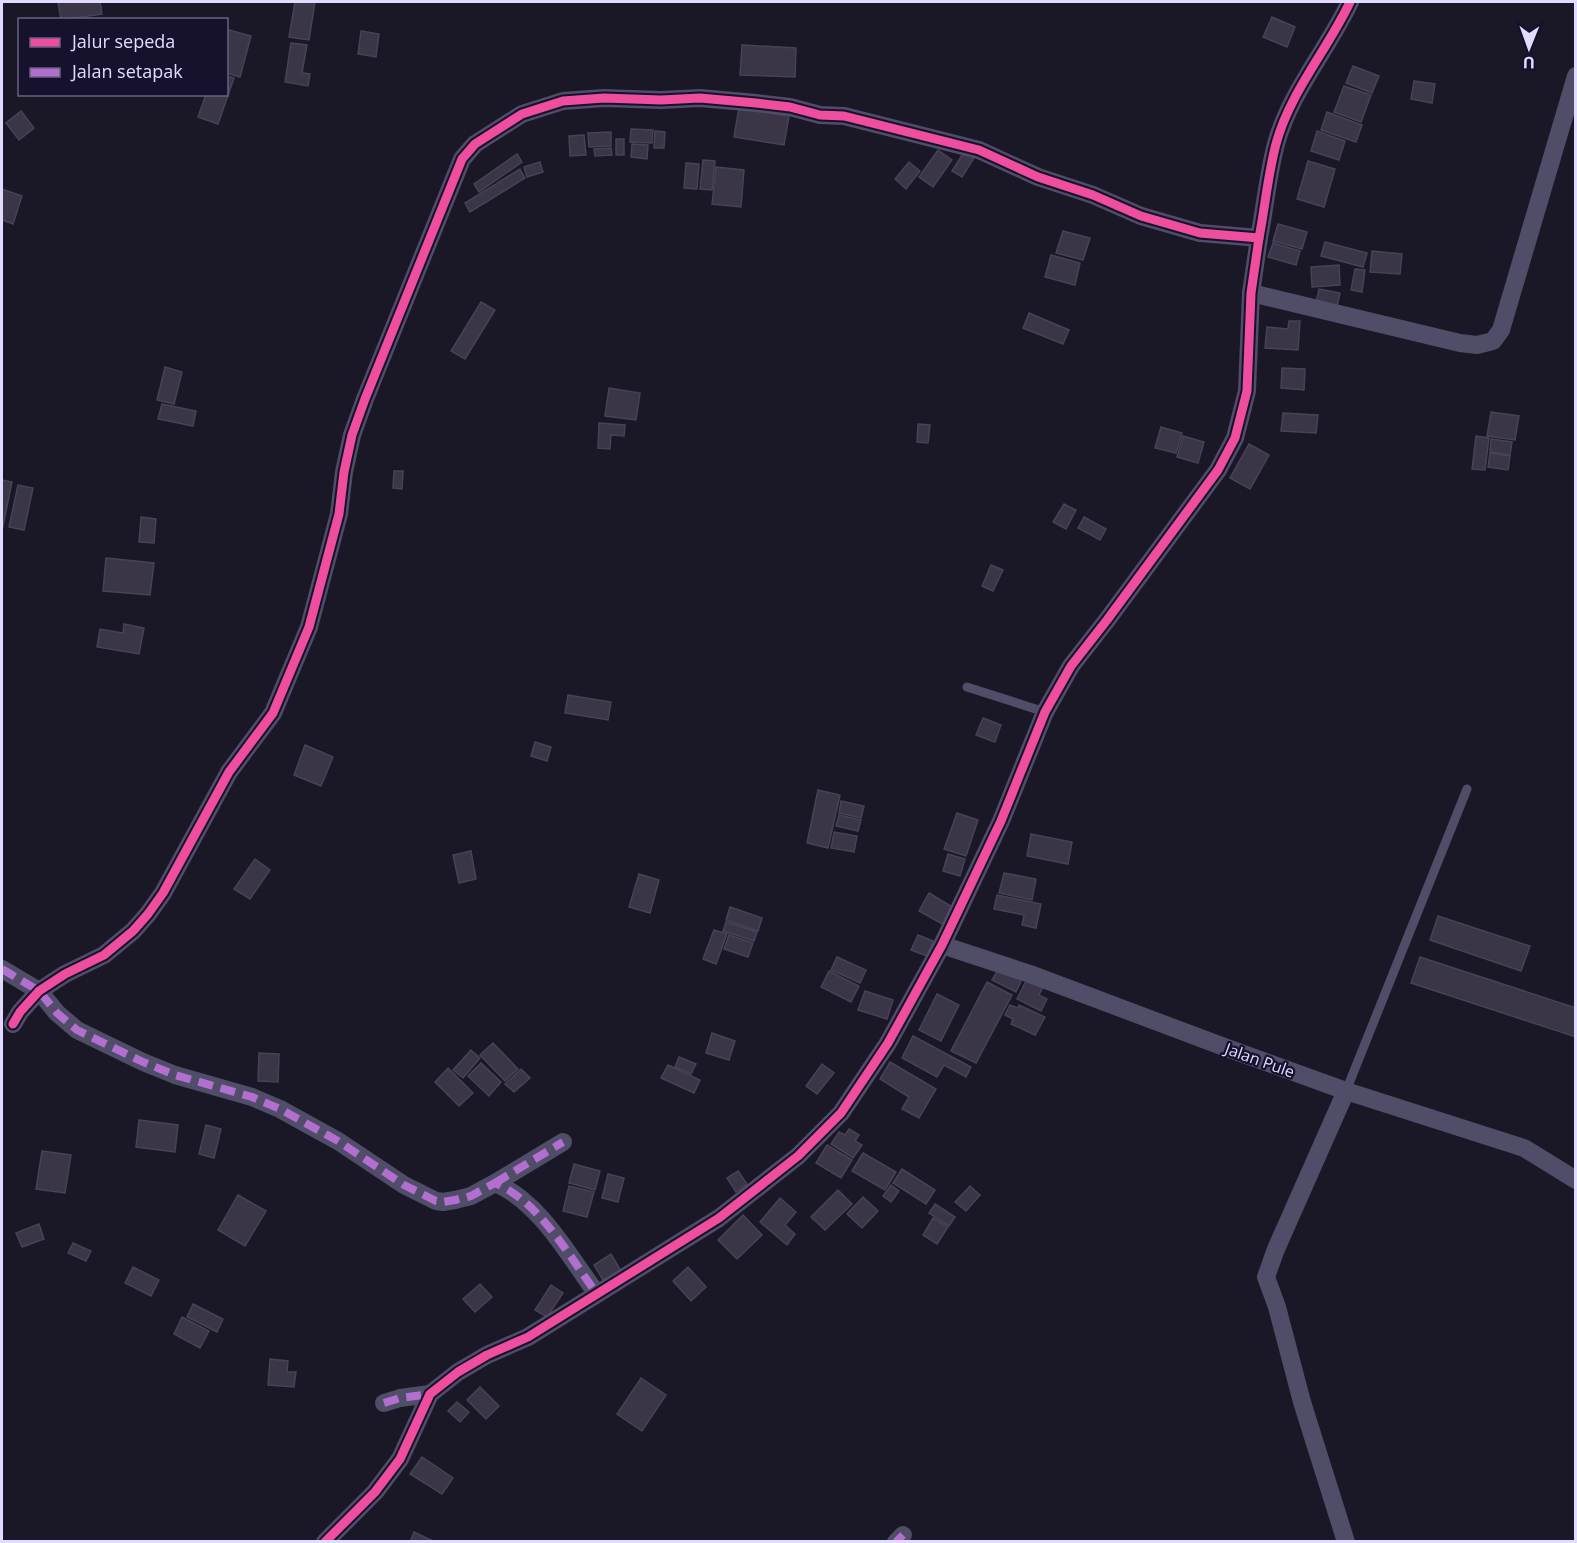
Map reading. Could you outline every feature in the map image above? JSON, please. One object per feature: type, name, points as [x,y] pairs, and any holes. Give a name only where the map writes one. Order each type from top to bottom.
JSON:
[{"type":"street","points":[[325,1542],[375,1492],[400,1459],[430,1394],[458,1372],[487,1355],[528,1337],[719,1218],[798,1156],[841,1113],[888,1043],[942,945],[1001,821],[1045,712],[1071,666],[1218,470],[1235,438],[1247,391],[1251,293],[1276,143],[1295,98],[1338,27],[1350,2]]},
{"type":"street","points":[[1251,293],[1460,343],[1477,345],[1493,341],[1501,330],[1575,76]]},
{"type":"street","points":[[13,1024],[20,1012],[39,991],[65,974],[104,955],[133,931],[148,914],[163,893],[229,772],[273,713],[309,627],[323,578],[339,514],[344,472],[352,435],[422,255],[462,159],[475,144],[522,114],[563,101],[604,98],[662,100],[700,98],[778,106],[820,115],[844,116],[979,150],[1038,177],[1093,195],[1160,222],[1200,233],[1259,238]]},
{"type":"street","name":"Jalan Pule","points":[[942,945],[1030,974],[1346,1090],[1524,1148],[1575,1180]]},
{"type":"street","points":[[2,969],[39,991],[57,1013],[77,1030],[142,1062],[252,1097],[280,1109],[338,1142],[404,1185],[435,1201],[443,1202],[463,1198],[495,1183],[563,1142]]},
{"type":"street","points":[[1346,1090],[1276,1249],[1266,1277],[1277,1307],[1302,1402],[1346,1542]]},
{"type":"street","points":[[495,1183],[522,1199],[538,1214],[597,1294]]},
{"type":"street","points":[[384,1403],[400,1398],[430,1394]]},
{"type":"lane","points":[[968,687],[1045,712]]},
{"type":"lane","points":[[1346,1090],[1467,789]]},
{"type":"building","points":[[58,2],[100,2],[102,14],[61,18]]},
{"type":"building","points":[[295,2],[315,2],[309,40],[289,37]]},
{"type":"building","points":[[1272,17],[1295,27],[1287,47],[1263,37]]},
{"type":"building","points":[[229,30],[251,36],[240,77],[228,74]]},
{"type":"building","points":[[361,31],[379,34],[376,57],[358,54]]},
{"type":"building","points":[[291,43],[307,45],[302,73],[310,74],[308,86],[285,82]]},
{"type":"building","points":[[742,45],[796,48],[795,77],[740,75]]},
{"type":"building","points":[[1353,66],[1379,76],[1372,93],[1346,83]]},
{"type":"building","points":[[228,76],[234,78],[228,95]]},
{"type":"building","points":[[1414,81],[1435,84],[1432,103],[1411,99]]},
{"type":"building","points":[[1344,86],[1371,95],[1361,122],[1334,112]]},
{"type":"building","points":[[205,96],[228,96],[218,124],[198,117]]},
{"type":"building","points":[[739,108],[789,116],[784,145],[734,137]]},
{"type":"building","points":[[21,111],[34,128],[19,140],[6,123]]},
{"type":"building","points":[[1327,112],[1362,125],[1356,142],[1321,130]]},
{"type":"building","points":[[631,129],[653,130],[652,143],[630,142]]},
{"type":"building","points":[[655,131],[665,132],[664,148],[654,148]]},
{"type":"building","points":[[1317,131],[1345,141],[1339,160],[1311,151]]},
{"type":"building","points":[[611,132],[611,146],[589,147],[588,133]]},
{"type":"building","points":[[584,135],[586,155],[570,156],[569,136]]},
{"type":"building","points":[[616,139],[624,139],[624,155],[616,155]]},
{"type":"building","points":[[632,144],[648,145],[647,159],[631,157]]},
{"type":"building","points":[[611,148],[612,155],[595,156],[594,149]]},
{"type":"building","points":[[938,150],[952,160],[933,187],[919,177]]},
{"type":"building","points":[[964,152],[974,158],[962,177],[952,171]]},
{"type":"building","points":[[517,154],[522,162],[479,192],[474,184]]},
{"type":"building","points":[[703,160],[715,161],[712,190],[700,189]]},
{"type":"building","points":[[1308,161],[1335,169],[1324,207],[1297,199]]},
{"type":"building","points":[[540,162],[543,172],[527,177],[524,167]]},
{"type":"building","points":[[909,162],[920,171],[906,189],[895,179]]},
{"type":"building","points":[[686,163],[699,164],[697,189],[684,188]]},
{"type":"building","points":[[716,167],[744,170],[741,207],[712,204]]},
{"type":"building","points":[[520,169],[525,178],[470,212],[465,203]]},
{"type":"building","points":[[2,189],[22,196],[13,224],[2,220]]},
{"type":"building","points":[[1278,224],[1307,232],[1302,249],[1273,241]]},
{"type":"building","points":[[1063,231],[1090,238],[1083,260],[1056,253]]},
{"type":"building","points":[[1325,242],[1367,253],[1363,267],[1321,256]]},
{"type":"building","points":[[1273,243],[1300,251],[1296,265],[1268,257]]},
{"type":"building","points":[[1372,251],[1402,254],[1400,274],[1370,272]]},
{"type":"building","points":[[1051,255],[1080,263],[1075,285],[1045,277]]},
{"type":"building","points":[[1339,265],[1340,285],[1312,287],[1311,267]]},
{"type":"building","points":[[1355,269],[1365,270],[1362,292],[1351,290]]},
{"type":"building","points":[[1319,289],[1340,293],[1336,311],[1315,307]]},
{"type":"building","points":[[481,302],[495,310],[465,359],[451,351]]},
{"type":"building","points":[[1029,313],[1069,330],[1063,344],[1023,328]]},
{"type":"building","points":[[1289,321],[1300,321],[1298,350],[1265,348],[1267,327],[1288,329]]},
{"type":"building","points":[[165,367],[182,372],[174,404],[157,400]]},
{"type":"building","points":[[1282,368],[1305,369],[1304,390],[1281,388]]},
{"type":"building","points":[[609,388],[640,393],[636,420],[605,416]]},
{"type":"building","points":[[162,404],[196,411],[193,426],[158,419]]},
{"type":"building","points":[[1491,412],[1519,416],[1515,440],[1487,436]]},
{"type":"building","points":[[1283,413],[1318,415],[1316,433],[1281,431]]},
{"type":"building","points":[[599,423],[625,425],[624,436],[611,435],[610,449],[598,448]]},
{"type":"building","points":[[918,424],[930,425],[928,443],[917,442]]},
{"type":"building","points":[[1161,427],[1182,433],[1176,453],[1155,448]]},
{"type":"building","points":[[1183,436],[1204,442],[1198,463],[1177,457]]},
{"type":"building","points":[[1476,436],[1489,438],[1485,470],[1472,469]]},
{"type":"building","points":[[1491,439],[1512,442],[1510,455],[1490,452]]},
{"type":"building","points":[[1249,444],[1269,455],[1250,489],[1230,478]]},
{"type":"building","points":[[1490,453],[1510,456],[1508,470],[1488,467]]},
{"type":"building","points":[[394,471],[403,471],[402,489],[393,488]]},
{"type":"building","points":[[2,480],[12,482],[2,531]]},
{"type":"building","points":[[18,485],[33,488],[24,530],[9,527]]},
{"type":"building","points":[[1064,504],[1076,510],[1066,529],[1053,522]]},
{"type":"building","points":[[141,517],[156,519],[154,543],[139,542]]},
{"type":"building","points":[[1084,517],[1106,529],[1100,540],[1078,528]]},
{"type":"building","points":[[106,558],[154,563],[150,595],[103,591]]},
{"type":"building","points":[[991,565],[1003,570],[993,591],[982,586]]},
{"type":"building","points":[[124,624],[144,628],[139,654],[97,647],[100,629],[123,633]]},
{"type":"building","points":[[568,695],[611,702],[608,720],[565,713]]},
{"type":"building","points":[[983,718],[1001,725],[995,742],[976,735]]},
{"type":"building","points":[[535,742],[551,747],[547,761],[531,756]]},
{"type":"building","points":[[305,745],[333,757],[321,786],[294,775]]},
{"type":"building","points":[[818,790],[840,795],[828,848],[807,843]]},
{"type":"building","points":[[841,801],[864,806],[861,818],[839,813]]},
{"type":"building","points":[[957,813],[978,820],[966,856],[944,849]]},
{"type":"building","points":[[839,815],[861,820],[858,831],[836,826]]},
{"type":"building","points":[[834,832],[857,836],[854,852],[831,848]]},
{"type":"building","points":[[1031,834],[1072,842],[1068,864],[1027,856]]},
{"type":"building","points":[[471,851],[476,879],[459,883],[453,855]]},
{"type":"building","points":[[948,854],[965,859],[960,876],[943,871]]},
{"type":"building","points":[[255,859],[270,870],[250,899],[234,889]]},
{"type":"building","points":[[1004,873],[1036,879],[1032,900],[999,893]]},
{"type":"building","points":[[639,874],[659,880],[650,913],[629,907]]},
{"type":"building","points":[[929,893],[954,908],[944,925],[919,911]]},
{"type":"building","points":[[997,895],[1041,904],[1036,928],[1022,925],[1024,915],[994,909]]},
{"type":"building","points":[[730,907],[762,918],[758,931],[726,920]]},
{"type":"building","points":[[1438,916],[1530,946],[1521,971],[1430,940]]},
{"type":"building","points":[[726,922],[757,932],[754,941],[723,931]]},
{"type":"building","points":[[714,930],[727,934],[716,964],[703,959]]},
{"type":"building","points":[[729,935],[753,943],[748,957],[724,949]]},
{"type":"building","points":[[918,935],[933,941],[927,956],[911,950]]},
{"type":"building","points":[[837,957],[866,970],[860,983],[831,970]]},
{"type":"building","points":[[1420,957],[1576,1008],[1576,1037],[1411,983]]},
{"type":"building","points":[[999,968],[1022,979],[1016,992],[992,980]]},
{"type":"building","points":[[829,971],[859,986],[851,1002],[821,987]]},
{"type":"building","points":[[1028,977],[1044,985],[1039,995],[1047,999],[1041,1011],[1017,999]]},
{"type":"building","points":[[987,982],[1012,995],[976,1063],[951,1051]]},
{"type":"building","points":[[865,991],[893,1000],[887,1019],[858,1010]]},
{"type":"building","points":[[937,994],[959,1005],[941,1041],[919,1030]]},
{"type":"building","points":[[1010,1005],[1018,1008],[1019,1005],[1045,1017],[1035,1035],[1011,1024],[1013,1019],[1005,1015]]},
{"type":"building","points":[[712,1033],[735,1041],[729,1060],[706,1053]]},
{"type":"building","points":[[913,1036],[971,1067],[966,1077],[944,1065],[937,1077],[902,1058]]},
{"type":"building","points":[[493,1043],[518,1069],[505,1081],[480,1055]]},
{"type":"building","points":[[471,1050],[480,1058],[463,1078],[453,1070]]},
{"type":"building","points":[[259,1053],[279,1054],[278,1082],[258,1081]]},
{"type":"building","points":[[679,1057],[696,1064],[691,1074],[675,1067]]},
{"type":"building","points":[[890,1062],[936,1089],[919,1118],[902,1109],[909,1097],[880,1079]]},
{"type":"building","points":[[481,1063],[501,1082],[489,1096],[468,1076]]},
{"type":"building","points":[[822,1064],[834,1073],[817,1094],[806,1086]]},
{"type":"building","points":[[668,1065],[700,1080],[694,1093],[661,1078]]},
{"type":"building","points":[[448,1068],[473,1093],[459,1106],[435,1082]]},
{"type":"building","points":[[521,1069],[530,1078],[514,1092],[505,1084]]},
{"type":"building","points":[[139,1120],[178,1125],[175,1152],[136,1147]]},
{"type":"building","points":[[206,1125],[221,1129],[214,1158],[199,1154]]},
{"type":"building","points":[[849,1129],[859,1135],[855,1141],[862,1145],[853,1158],[831,1144],[839,1132],[845,1135]]},
{"type":"building","points":[[827,1145],[852,1160],[841,1178],[816,1163]]},
{"type":"building","points":[[42,1151],[71,1155],[65,1193],[36,1189]]},
{"type":"building","points":[[863,1153],[896,1172],[885,1190],[852,1171]]},
{"type":"building","points":[[574,1164],[600,1171],[595,1190],[569,1183]]},
{"type":"building","points":[[902,1169],[935,1190],[926,1204],[893,1183]]},
{"type":"building","points":[[738,1171],[747,1184],[736,1192],[727,1178]]},
{"type":"building","points":[[608,1174],[624,1178],[618,1202],[602,1198]]},
{"type":"building","points":[[891,1185],[899,1191],[891,1202],[883,1196]]},
{"type":"building","points":[[569,1186],[594,1192],[587,1217],[563,1211]]},
{"type":"building","points":[[970,1186],[980,1195],[966,1211],[955,1202]]},
{"type":"building","points":[[838,1190],[852,1204],[825,1230],[811,1217]]},
{"type":"building","points":[[238,1195],[266,1211],[245,1246],[218,1230]]},
{"type":"building","points":[[863,1197],[878,1211],[862,1228],[847,1214]]},
{"type":"building","points":[[780,1198],[796,1212],[785,1225],[795,1234],[787,1245],[760,1222]]},
{"type":"building","points":[[935,1204],[955,1217],[949,1226],[929,1213]]},
{"type":"building","points":[[743,1215],[762,1235],[737,1259],[718,1240]]},
{"type":"building","points":[[933,1218],[948,1227],[937,1244],[923,1235]]},
{"type":"building","points":[[39,1224],[44,1239],[22,1247],[16,1233]]},
{"type":"building","points":[[73,1243],[91,1251],[86,1261],[68,1253]]},
{"type":"building","points":[[611,1254],[621,1271],[604,1282],[594,1265]]},
{"type":"building","points":[[133,1267],[159,1280],[151,1296],[125,1283]]},
{"type":"building","points":[[688,1267],[706,1287],[691,1301],[673,1281]]},
{"type":"building","points":[[480,1284],[492,1297],[475,1312],[463,1299]]},
{"type":"building","points":[[551,1285],[563,1293],[547,1317],[535,1310]]},
{"type":"building","points":[[193,1304],[223,1319],[217,1332],[187,1317]]},
{"type":"building","points":[[182,1317],[209,1331],[200,1348],[174,1334]]},
{"type":"building","points":[[270,1359],[288,1361],[287,1372],[296,1372],[294,1387],[268,1385]]},
{"type":"building","points":[[641,1378],[666,1395],[642,1431],[617,1414]]},
{"type":"building","points":[[480,1387],[499,1406],[486,1419],[467,1400]]},
{"type":"building","points":[[457,1402],[469,1412],[460,1422],[448,1411]]},
{"type":"building","points":[[422,1457],[453,1478],[442,1494],[410,1474]]},
{"type":"building","points":[[414,1532],[433,1541],[433,1542],[410,1542]]},
{"type":"marked path","points":[[2,969],[39,991],[57,1013],[77,1030],[175,1075],[252,1097],[280,1109],[338,1141],[404,1185],[436,1201],[443,1202],[471,1196],[495,1183],[511,1192],[540,1216],[597,1294]]},
{"type":"marked path","points":[[495,1183],[563,1142]]},
{"type":"marked path","points":[[384,1403],[400,1398],[430,1394]]},
{"type":"marked path","points":[[896,1542],[903,1535]]},
{"type":"cycle path","points":[[13,1024],[20,1012],[39,991],[65,974],[104,955],[133,931],[148,914],[163,893],[229,772],[273,713],[309,627],[339,514],[344,472],[352,435],[462,159],[475,144],[522,114],[563,101],[604,98],[661,100],[700,98],[790,107],[820,115],[844,116],[979,150],[1038,177],[1093,195],[1141,216],[1200,233],[1259,238],[1271,167],[1282,125],[1290,106],[1350,2]]},
{"type":"cycle path","points":[[325,1542],[375,1492],[400,1459],[430,1394],[458,1372],[487,1355],[528,1337],[719,1218],[798,1156],[841,1113],[888,1043],[942,945],[1001,821],[1045,712],[1071,666],[1218,470],[1235,438],[1247,391],[1251,293],[1259,238]]}]
